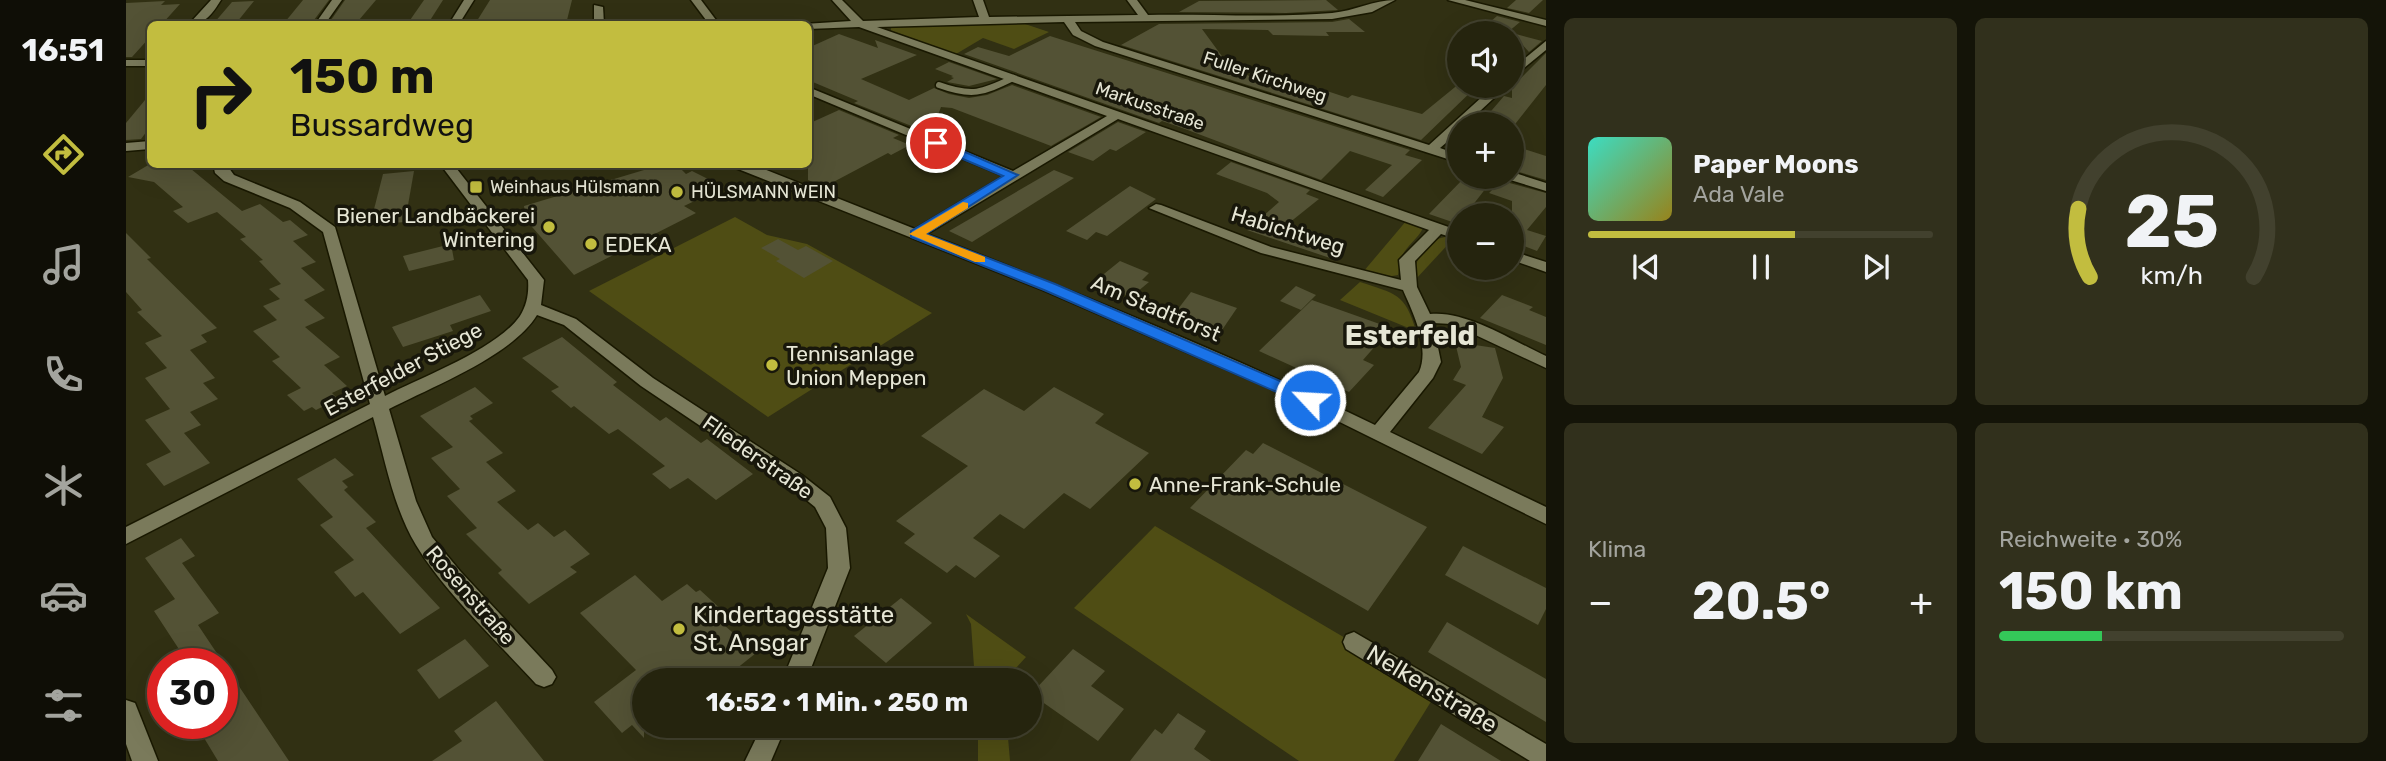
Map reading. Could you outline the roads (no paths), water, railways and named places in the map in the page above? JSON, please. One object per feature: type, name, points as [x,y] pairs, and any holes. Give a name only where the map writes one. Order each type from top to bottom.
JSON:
[{"type":"street","points":[[198,21],[206,15],[216,0]]},
{"type":"street","points":[[322,21],[337,0]]},
{"type":"street","points":[[456,21],[469,0]]},
{"type":"street","points":[[696,0],[712,21]]},
{"type":"street","name":"Markusstraße","points":[[837,0],[851,17],[862,24],[1447,231]]},
{"type":"street","points":[[978,0],[985,20]]},
{"type":"street","points":[[1132,0],[1146,19]]},
{"type":"street","points":[[812,26],[985,20],[1332,16],[1368,10],[1390,0]]},
{"type":"street","points":[[1453,0],[1546,23]]},
{"type":"street","points":[[598,7],[599,21]]},
{"type":"street","name":"Fuller Kirchweg","points":[[1068,19],[1077,33],[1099,44],[1447,155]]},
{"type":"street","points":[[1524,64],[1546,44]]},
{"type":"street","points":[[126,63],[145,63]]},
{"type":"street","points":[[812,92],[1012,175]]},
{"type":"street","points":[[1431,150],[1488,98]]},
{"type":"street","points":[[916,234],[1117,115]]},
{"type":"street","points":[[126,147],[147,145]]},
{"type":"street","name":"Rosenstraße","points":[[220,168],[229,178],[298,206],[317,217],[331,230],[406,501],[424,541],[452,577],[544,677]]},
{"type":"street","points":[[449,168],[536,280],[538,295],[534,308]]},
{"type":"street","name":"Am Stadtforst","points":[[748,168],[1049,287],[1289,390],[1546,516]]},
{"type":"street","points":[[1524,180],[1546,187]]},
{"type":"street","name":"Habichtweg","points":[[1156,208],[1266,250],[1409,288]]},
{"type":"street","points":[[1378,434],[1427,374],[1432,362],[1424,319],[1409,288],[1407,261],[1439,228]]},
{"type":"street","points":[[1524,259],[1546,267]]},
{"type":"street","name":"Esterfelder Stiege","points":[[126,536],[497,346],[513,335],[534,308]]},
{"type":"street","name":"Fliederstraße","points":[[534,308],[570,322],[648,382],[795,480],[823,502],[836,528],[839,568],[799,668]]},
{"type":"street","points":[[1424,319],[1443,317],[1458,321],[1546,363]]},
{"type":"street","name":"Nelkenstraße","points":[[1354,642],[1546,757]]},
{"type":"street","points":[[126,711],[145,761]]},
{"type":"street","points":[[758,761],[769,738]]},
{"type":"lane","points":[[939,85],[976,95],[1013,78]]},
{"type":"place","name":"Weinhaus Hülsmann","points":[[476,187]]},
{"type":"place","name":"HÜLSMANN WEIN","points":[[677,192]]},
{"type":"place","name":"Biener Landbäckerei Wintering","points":[[549,227]]},
{"type":"place","name":"EDEKA","points":[[591,244]]},
{"type":"place","name":"Tennisanlage Union Meppen","points":[[772,365]]},
{"type":"place","name":"Anne-Frank-Schule","points":[[1135,484]]},
{"type":"place","name":"Kindertagesstätte St. Ansgar","points":[[679,629]]},
{"type":"district","name":"Esterfeld","points":[[1410,335]]}]
